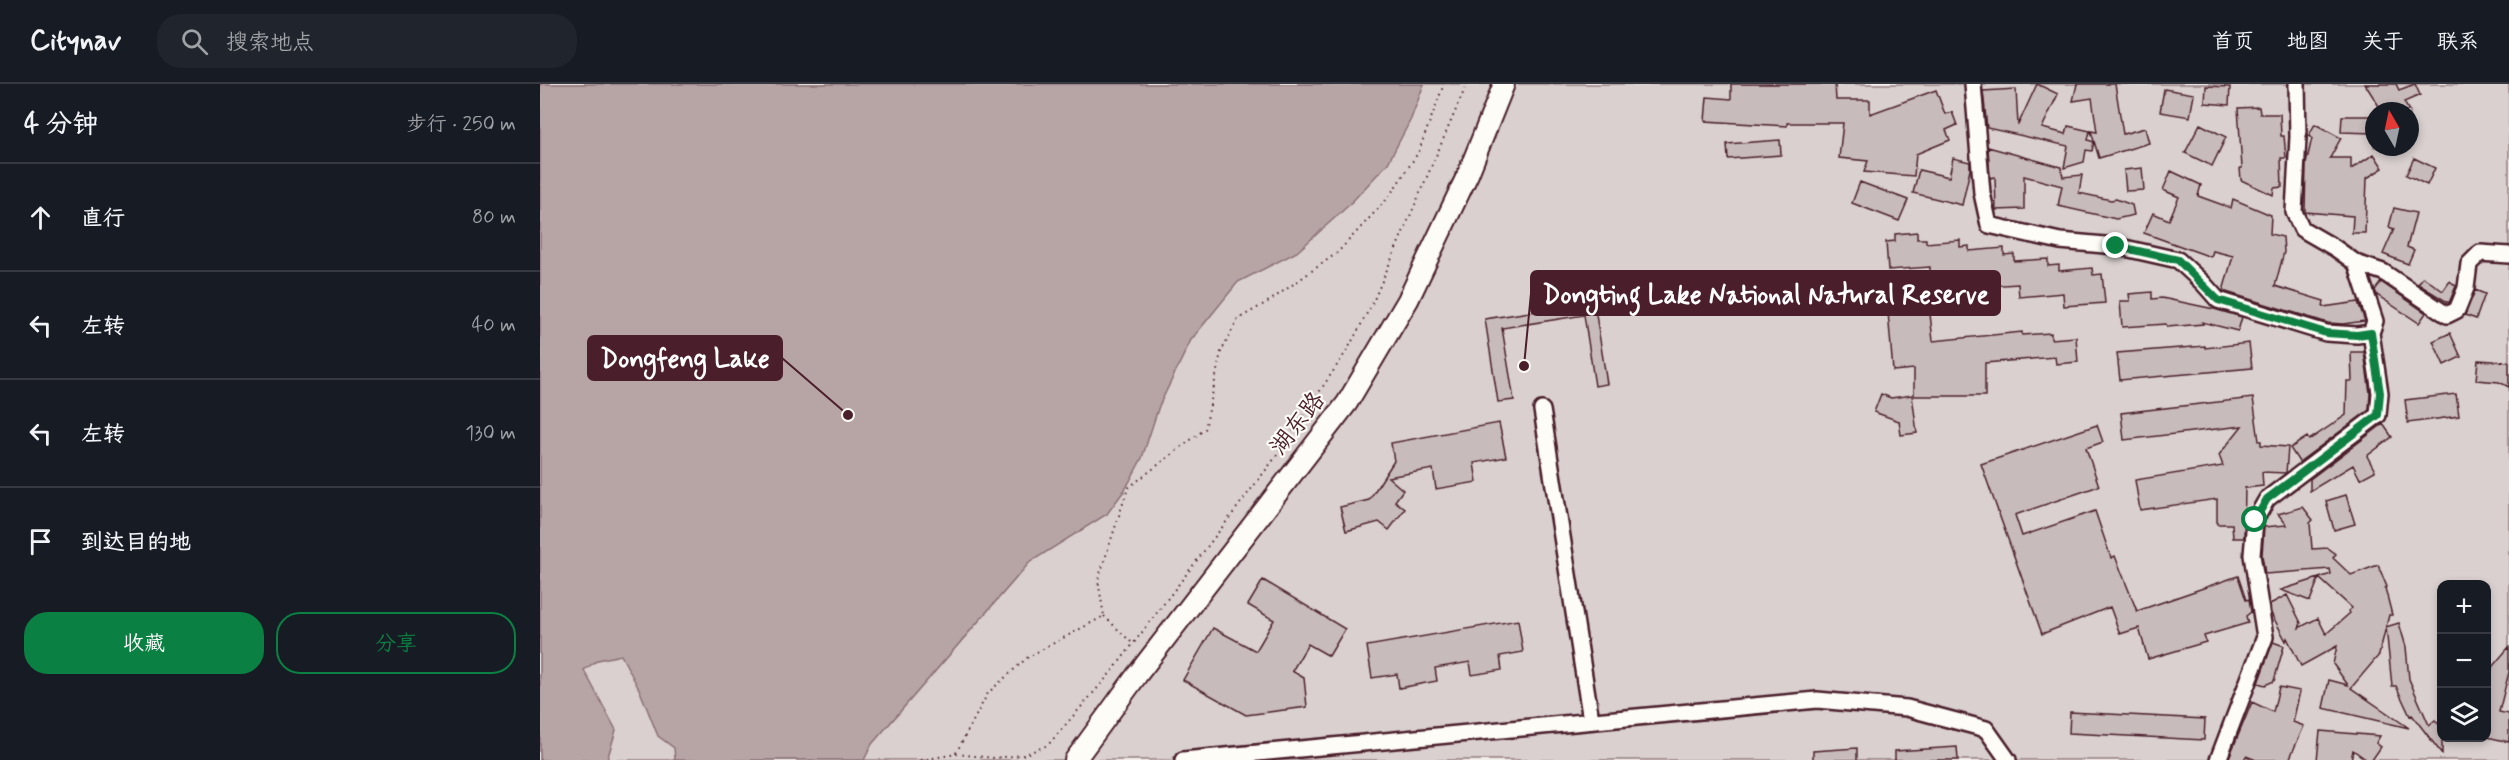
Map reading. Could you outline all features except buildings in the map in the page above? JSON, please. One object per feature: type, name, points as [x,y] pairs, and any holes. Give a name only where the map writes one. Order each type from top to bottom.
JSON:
[{"type":"street","name":"湖东路","points":[[1075,760],[1144,666],[1347,404],[1408,300],[1468,174],[1504,84]]},
{"type":"street","points":[[1973,84],[1982,193],[1989,225],[2060,241],[2116,246],[2178,260],[2218,300],[2326,333],[2357,335],[2371,333]]},
{"type":"street","points":[[2297,84],[2298,137],[2294,212],[2302,229],[2356,263],[2383,272],[2447,315],[2457,310],[2466,288],[2469,264],[2480,253],[2509,255]]},
{"type":"street","points":[[2218,760],[2265,637],[2252,555],[2255,520],[2267,499],[2378,415],[2380,393],[2371,333],[2375,321],[2356,263]]},
{"type":"street","points":[[1542,410],[1591,720]]},
{"type":"street","points":[[1183,760],[1817,700],[1907,708],[1986,729],[2008,760]]},
{"type":"path","points":[[1133,643],[1104,616],[1098,580],[1128,488],[1205,429],[1221,352],[1238,319],[1271,300],[1337,253],[1388,198],[1418,153],[1444,84]]},
{"type":"path","points":[[921,760],[956,754],[994,758],[1023,755],[1048,746],[1133,643],[1275,458],[1348,349],[1372,302],[1467,84]]},
{"type":"path","points":[[956,754],[988,693],[1028,657],[1104,616]]},
{"type":"shaded area","points":[[540,84],[2509,84],[2509,760],[540,760]]},
{"type":"shaded area","points":[[540,84],[1424,84],[1411,119],[1388,163],[1349,205],[1297,252],[1238,282],[1191,340],[1159,406],[1142,458],[1126,488],[1107,514],[1030,562],[872,744],[864,760],[675,760],[674,748],[658,736],[640,691],[621,655],[598,660],[584,670],[616,730],[607,760],[540,760]]},
{"type":"place","name":"Dongting Lake National Natural Reserve","points":[[1524,366]]},
{"type":"place","name":"Dongfeng Lake","points":[[848,415]]},
{"type":"route","points":[[2116,246],[2178,260],[2218,300],[2326,333],[2357,335],[2371,333],[2380,393],[2378,415],[2267,499],[2255,520]]}]
